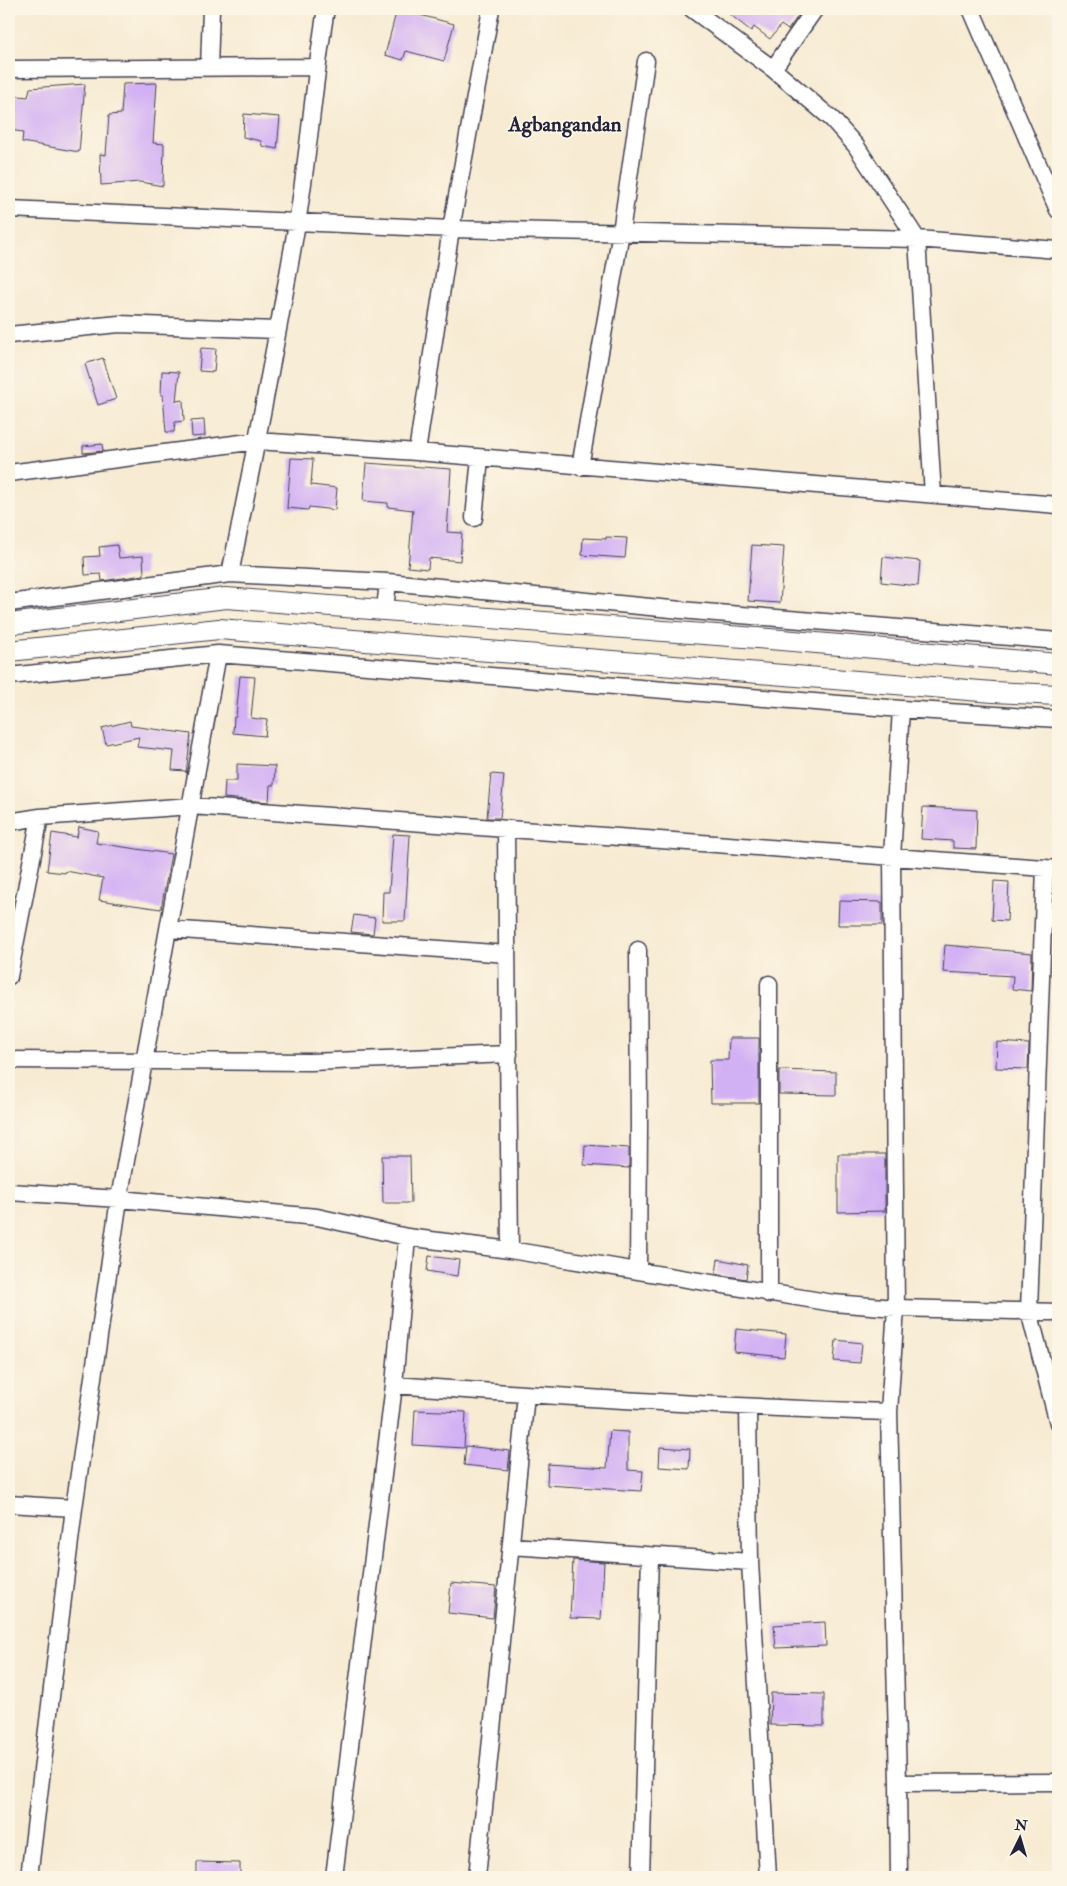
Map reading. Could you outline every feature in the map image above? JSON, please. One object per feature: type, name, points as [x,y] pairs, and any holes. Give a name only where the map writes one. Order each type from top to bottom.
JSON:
[{"type":"street","points":[[208,68],[211,9]]},
{"type":"street","points":[[230,574],[257,441],[297,221],[316,67],[326,9]]},
{"type":"street","points":[[417,452],[451,229],[491,9]]},
{"type":"street","points":[[692,9],[773,69],[832,119],[856,146],[917,239],[933,495]]},
{"type":"street","points":[[773,69],[815,9]]},
{"type":"street","points":[[971,9],[1058,210]]},
{"type":"street","points":[[580,467],[620,232],[646,61]]},
{"type":"street","points":[[9,70],[316,67]]},
{"type":"street","points":[[9,209],[451,229],[917,239],[1058,250]]},
{"type":"street","points":[[9,335],[119,324],[277,330]]},
{"type":"street","points":[[9,473],[257,441],[417,452],[580,467],[1058,505]]},
{"type":"street","points":[[474,518],[480,458]]},
{"type":"street","points":[[9,603],[230,574],[388,582],[692,611],[1058,641],[1058,636]]},
{"type":"street","points":[[385,609],[388,582]]},
{"type":"street","points":[[9,624],[226,598],[782,640],[1058,664]]},
{"type":"street","points":[[9,651],[219,629],[275,632],[993,692],[1058,695]]},
{"type":"street","points":[[9,676],[218,654],[901,709],[1058,719]]},
{"type":"street","points":[[29,1877],[74,1508],[119,1198],[218,654]]},
{"type":"street","points":[[898,1877],[898,1783],[889,1412],[896,1308],[892,857],[901,709]]},
{"type":"street","points":[[9,822],[40,817],[191,806],[1052,868],[1029,1311],[1058,1423]]},
{"type":"street","points":[[9,976],[40,817]]},
{"type":"street","points":[[506,829],[510,1250]]},
{"type":"street","points":[[168,929],[508,954]]},
{"type":"street","points":[[638,950],[638,1271]]},
{"type":"street","points":[[768,1294],[769,984]]},
{"type":"street","points":[[9,1060],[310,1062],[508,1054]]},
{"type":"street","points":[[9,1192],[119,1198],[316,1217],[407,1237],[510,1250],[768,1294],[833,1303],[896,1308],[1058,1312]]},
{"type":"street","points":[[334,1877],[394,1385],[407,1237]]},
{"type":"street","points":[[394,1385],[748,1408],[889,1412]]},
{"type":"street","points":[[477,1877],[526,1395]]},
{"type":"street","points":[[748,1408],[750,1562],[768,1877]]},
{"type":"street","points":[[9,1504],[74,1508]]},
{"type":"street","points":[[511,1546],[750,1562]]},
{"type":"street","points":[[641,1877],[650,1556]]},
{"type":"street","points":[[898,1783],[1058,1782]]},
{"type":"building","points":[[397,9],[454,24],[444,61],[406,51],[403,60],[385,55]]},
{"type":"building","points":[[723,9],[795,9],[800,13],[788,30],[781,25],[770,39],[754,27],[751,31]]},
{"type":"building","points":[[157,83],[153,143],[164,144],[163,186],[140,182],[101,185],[100,154],[106,155],[109,115],[121,114],[123,84]]},
{"type":"building","points":[[85,84],[79,152],[22,142],[23,132],[9,130],[9,95],[28,97],[30,88]]},
{"type":"building","points":[[244,114],[280,117],[277,149],[262,146],[261,141],[243,137]]},
{"type":"building","points":[[201,348],[216,349],[214,372],[199,371]]},
{"type":"building","points":[[103,358],[116,399],[98,405],[85,364]]},
{"type":"building","points":[[162,371],[179,372],[176,401],[183,400],[184,421],[175,422],[174,432],[166,432],[163,395],[161,395]]},
{"type":"building","points":[[204,420],[205,436],[192,437],[191,421]]},
{"type":"building","points":[[102,444],[103,451],[83,453],[83,446]]},
{"type":"building","points":[[291,458],[313,459],[311,485],[337,488],[335,510],[309,507],[308,510],[287,508]]},
{"type":"building","points":[[366,463],[451,469],[447,532],[462,533],[460,561],[429,558],[428,569],[408,567],[413,510],[388,507],[388,503],[363,501]]},
{"type":"building","points":[[606,537],[627,538],[625,558],[582,555],[583,538],[606,539]]},
{"type":"building","points":[[117,545],[119,558],[143,556],[144,575],[102,581],[101,574],[85,575],[84,557],[100,556],[99,547]]},
{"type":"building","points":[[752,545],[784,547],[780,603],[748,601]]},
{"type":"building","points":[[883,557],[920,561],[918,586],[881,582]]},
{"type":"building","points":[[240,676],[255,677],[251,718],[267,720],[265,736],[233,733]]},
{"type":"building","points":[[130,721],[131,726],[191,734],[186,773],[186,771],[172,770],[174,751],[137,747],[139,737],[106,744],[102,728]]},
{"type":"building","points":[[237,764],[275,766],[274,785],[270,785],[269,802],[224,798],[225,781],[237,781]]},
{"type":"building","points":[[491,774],[504,775],[500,818],[487,818]]},
{"type":"building","points":[[923,807],[977,810],[976,849],[953,848],[953,841],[921,839]]},
{"type":"building","points":[[79,827],[98,831],[96,843],[171,854],[161,909],[99,900],[103,878],[66,871],[65,873],[47,871],[52,833],[77,837]]},
{"type":"building","points":[[393,834],[410,835],[405,921],[382,921],[383,892],[389,892]]},
{"type":"building","points":[[994,881],[1009,882],[1007,921],[992,920]]},
{"type":"building","points":[[839,901],[882,902],[882,925],[838,925]]},
{"type":"building","points":[[354,915],[375,918],[373,934],[351,932]]},
{"type":"building","points":[[945,945],[1032,953],[1031,991],[1012,989],[1013,976],[943,972]]},
{"type":"building","points":[[729,1038],[759,1038],[759,1103],[711,1103],[710,1060],[728,1060]]},
{"type":"building","points":[[997,1042],[1029,1044],[1028,1069],[996,1068]]},
{"type":"building","points":[[779,1070],[836,1072],[836,1095],[779,1094]]},
{"type":"building","points":[[585,1145],[629,1148],[629,1168],[584,1165]]},
{"type":"building","points":[[838,1154],[885,1154],[885,1211],[838,1212]]},
{"type":"building","points":[[382,1156],[410,1156],[411,1203],[383,1203]]},
{"type":"building","points":[[429,1256],[459,1260],[457,1276],[427,1271]]},
{"type":"building","points":[[718,1259],[748,1265],[746,1279],[716,1274]]},
{"type":"building","points":[[736,1329],[786,1334],[784,1357],[734,1352]]},
{"type":"building","points":[[836,1340],[862,1343],[860,1363],[834,1361]]},
{"type":"building","points":[[415,1410],[466,1412],[464,1448],[413,1445]]},
{"type":"building","points":[[610,1431],[628,1432],[628,1470],[643,1471],[641,1491],[547,1485],[548,1464],[607,1468]]},
{"type":"building","points":[[466,1446],[510,1451],[508,1470],[464,1465]]},
{"type":"building","points":[[660,1447],[690,1449],[689,1469],[659,1467]]},
{"type":"building","points":[[573,1560],[604,1562],[601,1619],[570,1618]]},
{"type":"building","points":[[451,1583],[496,1587],[493,1618],[448,1613]]},
{"type":"building","points":[[825,1622],[826,1646],[776,1648],[774,1625]]},
{"type":"building","points":[[771,1693],[824,1694],[824,1726],[770,1725]]},
{"type":"building","points":[[197,1862],[240,1863],[240,1877],[197,1877]]},
{"type":"district","name":"Agbangandan","points":[[565,124]]}]
